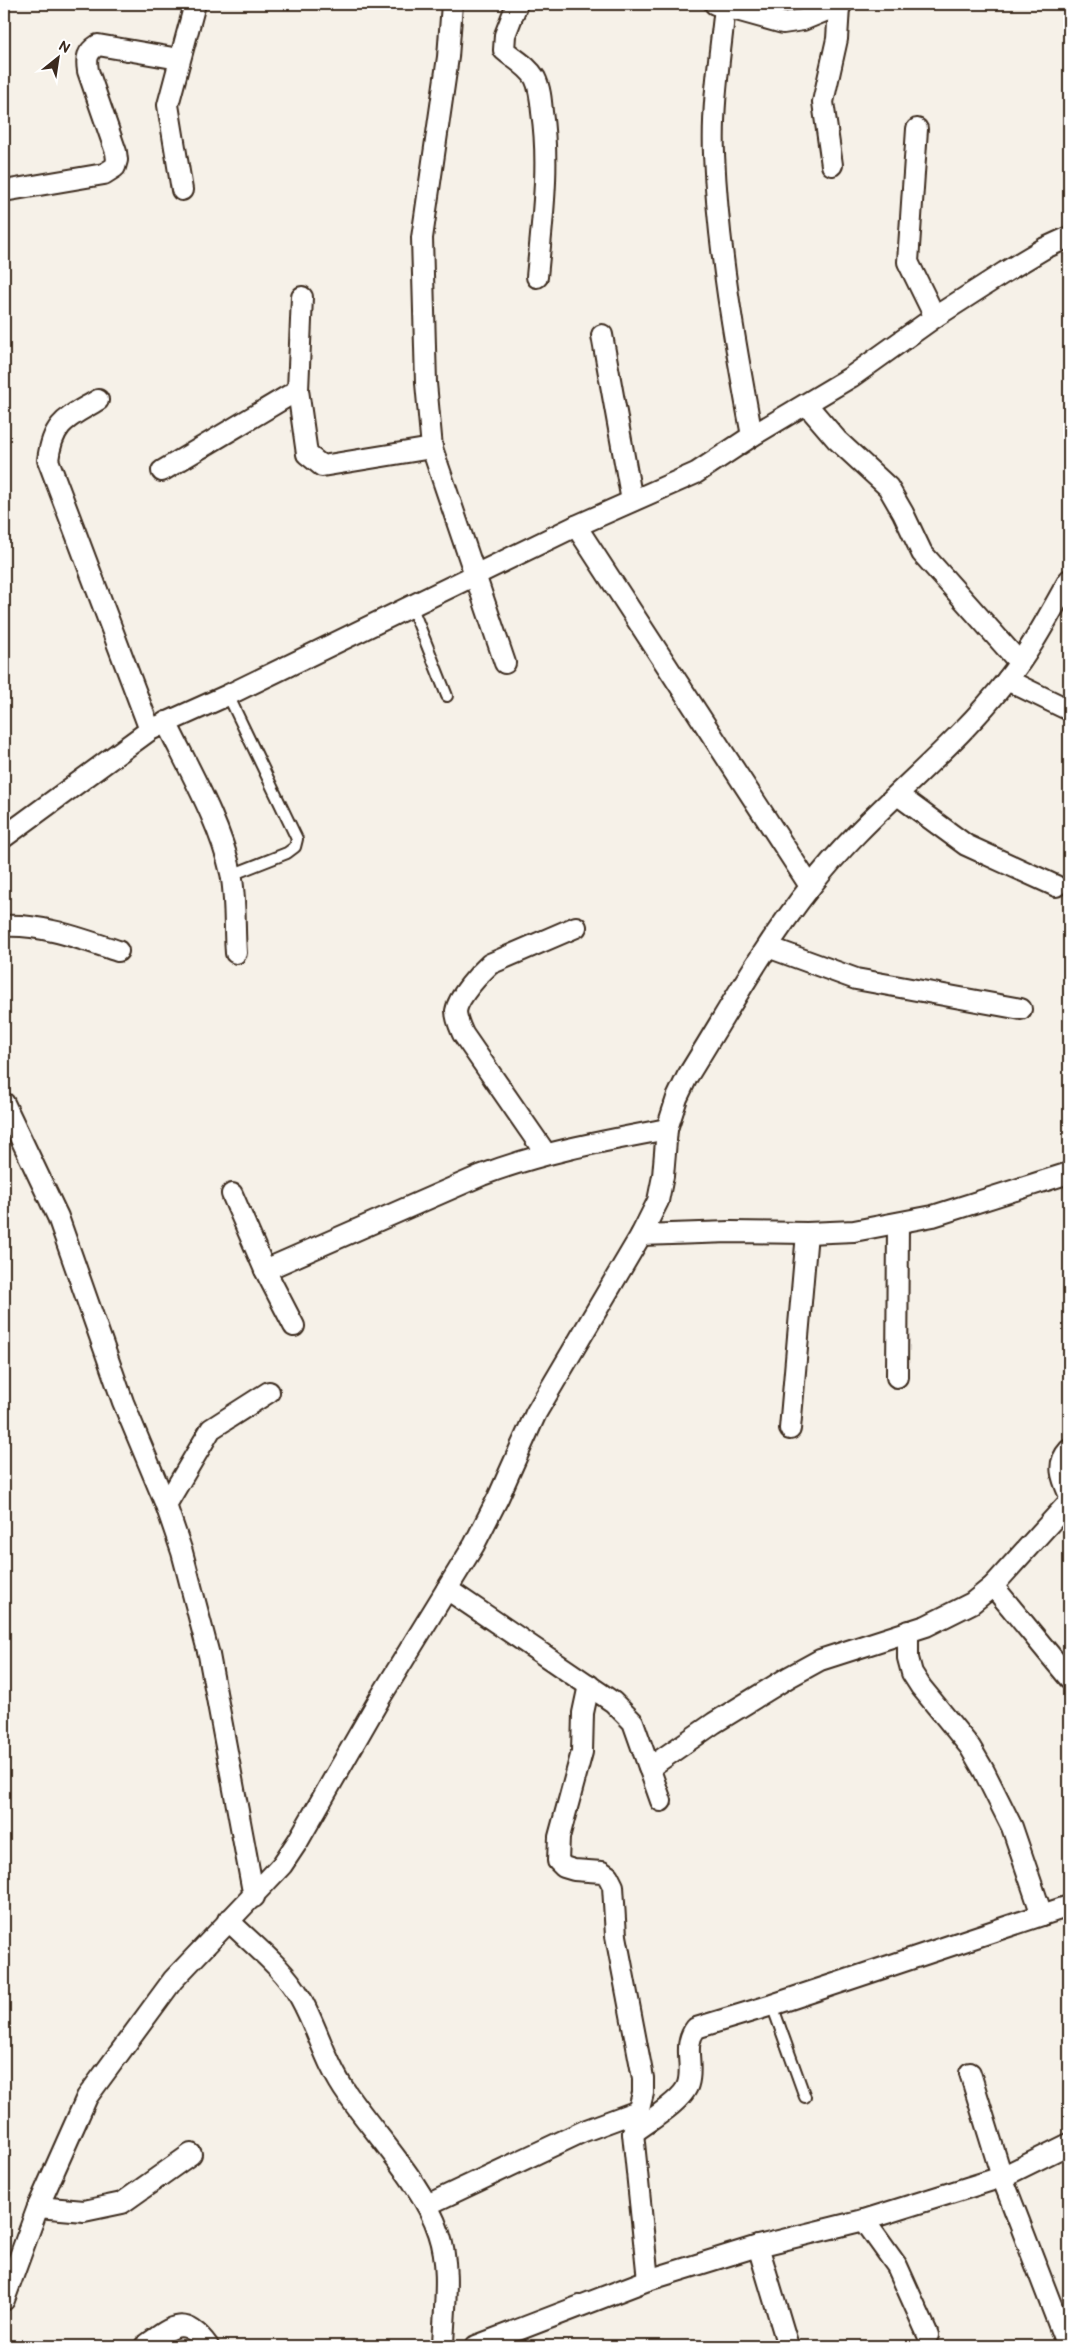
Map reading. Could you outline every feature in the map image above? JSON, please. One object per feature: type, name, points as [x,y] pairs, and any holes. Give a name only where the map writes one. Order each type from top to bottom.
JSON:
[{"type":"street","points":[[182,190],[168,105],[195,4]]},
{"type":"street","points":[[452,4],[448,57],[422,238],[426,383],[432,448],[505,663]]},
{"type":"street","points":[[517,4],[505,35],[504,50],[531,71],[536,79],[540,90],[545,140],[546,174],[537,277]]},
{"type":"street","points":[[752,436],[730,313],[714,154],[720,5],[783,23],[803,20],[840,5],[837,39],[823,102],[832,165]]},
{"type":"street","points":[[4,191],[104,174],[115,167],[117,160],[116,152],[88,71],[86,59],[90,50],[98,45],[179,59]]},
{"type":"street","points":[[917,129],[908,262],[935,317]]},
{"type":"street","points":[[4,837],[158,726],[228,695],[576,526],[696,473],[752,436],[851,377],[935,317],[1045,248],[1069,237]]},
{"type":"street","points":[[302,297],[298,390],[307,454],[322,466],[432,448]]},
{"type":"street","points":[[602,335],[632,501]]},
{"type":"street","points":[[162,471],[298,390]]},
{"type":"street","points":[[98,400],[62,421],[51,441],[48,460],[158,726],[215,825],[231,875],[236,953]]},
{"type":"street","points":[[806,405],[837,440],[888,487],[904,513],[922,552],[1019,662]]},
{"type":"street","points":[[576,526],[810,886]]},
{"type":"street","points":[[4,2300],[38,2206],[87,2097],[174,1980],[228,1920],[254,1896],[282,1865],[298,1841],[380,1698],[474,1545],[498,1498],[536,1412],[641,1235],[658,1201],[663,1176],[667,1128],[677,1098],[687,1077],[768,947],[810,886],[860,831],[898,795],[1007,680],[1069,580]]},
{"type":"street","points":[[1007,680],[1069,710]]},
{"type":"street","points":[[898,795],[966,845],[988,857],[1056,886]]},
{"type":"street","points":[[4,926],[32,927],[60,933],[118,951]]},
{"type":"street","points":[[546,1154],[463,1034],[456,1012],[465,994],[481,972],[490,964],[576,927]]},
{"type":"street","points":[[768,947],[856,979],[1021,1009]]},
{"type":"street","points":[[4,1103],[58,1217],[123,1402],[166,1505],[182,1552],[200,1614],[254,1896]]},
{"type":"street","points":[[265,1270],[518,1161],[569,1147],[667,1128]]},
{"type":"street","points":[[641,1235],[854,1231],[933,1216],[1069,1173]]},
{"type":"street","points":[[232,1194],[265,1270],[294,1326]]},
{"type":"street","points":[[897,1377],[898,1224]]},
{"type":"street","points":[[790,1429],[807,1233]]},
{"type":"street","points":[[166,1505],[211,1429],[269,1392]]},
{"type":"street","points":[[1069,1450],[1061,1462],[1061,1472],[1069,1494]]},
{"type":"street","points":[[649,1768],[714,1722],[820,1660],[908,1631],[953,1614],[972,1603],[993,1586],[1069,1502]]},
{"type":"street","points":[[993,1586],[1069,1678]]},
{"type":"street","points":[[447,1589],[613,1702],[633,1722],[661,1801]]},
{"type":"street","points":[[908,1631],[908,1658],[912,1673],[921,1687],[970,1747],[984,1771],[1012,1827],[1042,1915]]},
{"type":"street","points":[[589,1685],[582,1713],[582,1752],[559,1837],[557,1852],[558,1861],[564,1867],[574,1870],[602,1872],[608,1876],[613,1886],[616,1936],[643,2078],[643,2093],[633,2133],[648,2280]]},
{"type":"street","points":[[633,2133],[686,2090],[690,2075],[688,2048],[690,2035],[696,2028],[772,2005],[1069,1906]]},
{"type":"street","points":[[228,1920],[290,1982],[307,2011],[336,2078],[358,2109],[377,2131],[427,2205],[439,2233],[445,2267],[443,2346]]},
{"type":"street","points":[[970,2073],[1002,2177],[1067,2346]]},
{"type":"street","points":[[427,2205],[584,2131],[638,2111]]},
{"type":"street","points":[[476,2346],[648,2280],[758,2246],[864,2220],[1002,2177],[1069,2144]]},
{"type":"street","points":[[38,2206],[84,2211],[122,2203],[191,2154]]},
{"type":"street","points":[[864,2220],[897,2266],[928,2335]]},
{"type":"street","points":[[758,2246],[788,2346]]},
{"type":"street","points":[[145,2346],[164,2332],[179,2326],[191,2328],[199,2334],[208,2346]]},
{"type":"lane","points":[[411,605],[446,696]]},
{"type":"lane","points":[[228,695],[297,839],[295,847],[287,853],[231,875]]},
{"type":"lane","points":[[772,2005],[805,2097]]}]
